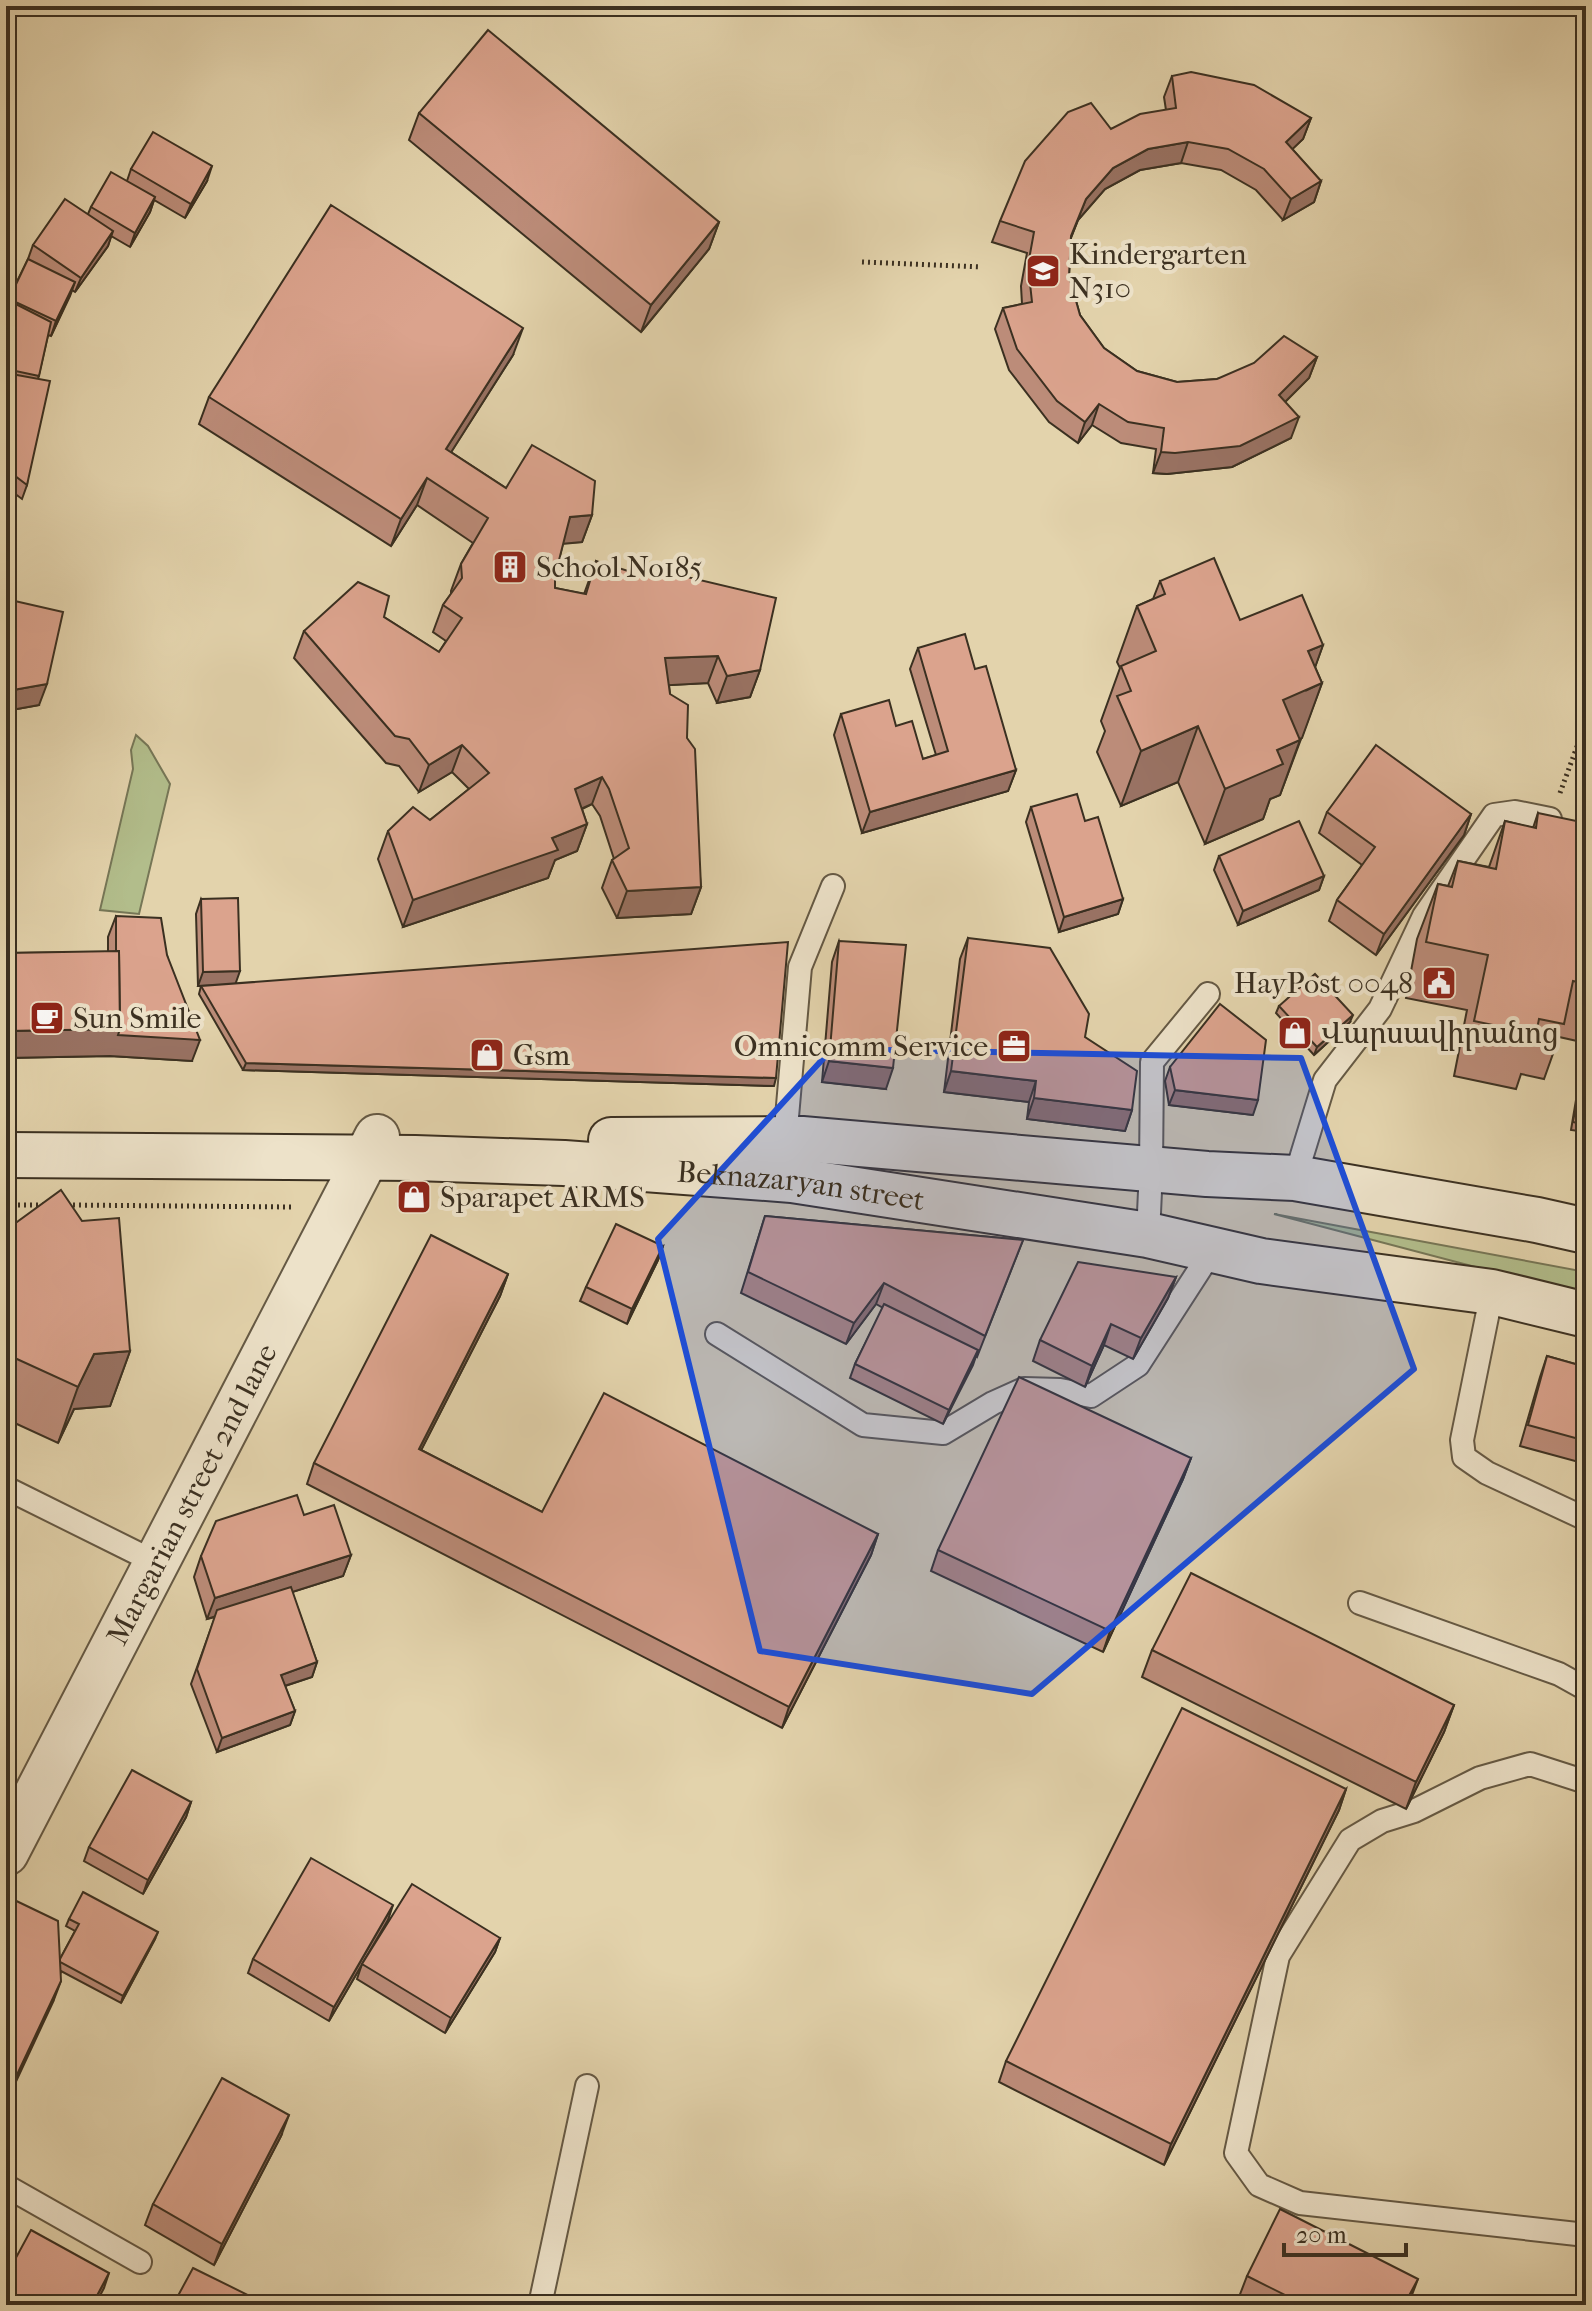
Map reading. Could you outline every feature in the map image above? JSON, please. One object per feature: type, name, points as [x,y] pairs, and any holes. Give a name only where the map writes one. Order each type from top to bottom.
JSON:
[{"type":"street","name":"Beknazaryan street","points":[[6,1139],[218,1140],[372,1148],[792,1180],[1148,1235],[1211,1252],[1492,1292],[1586,1315]]},
{"type":"street","name":"Beknazaryan street","points":[[6,1155],[785,1140],[1295,1178],[1586,1231]]},
{"type":"street","name":"Margarian street 2nd lane","points":[[6,1853],[372,1148]]},
{"type":"lane","points":[[1295,1178],[1325,1080],[1380,1009],[1424,916],[1494,815],[1515,812],[1550,819]]},
{"type":"lane","points":[[785,1140],[800,967],[833,886]]},
{"type":"lane","points":[[1148,1235],[1152,1062],[1208,994]]},
{"type":"lane","points":[[717,1334],[863,1425],[943,1433],[993,1403],[1024,1389],[1060,1390],[1091,1396],[1138,1365],[1211,1252]]},
{"type":"lane","points":[[1492,1292],[1462,1440],[1464,1457],[1487,1473],[1586,1519]]},
{"type":"lane","points":[[6,1488],[157,1563]]},
{"type":"lane","points":[[1360,1603],[1559,1674],[1586,1689]]},
{"type":"lane","points":[[1586,1782],[1530,1764],[1480,1778],[1414,1811],[1382,1821],[1350,1840],[1278,1956],[1236,2153],[1259,2185],[1300,2203],[1586,2235]]},
{"type":"lane","points":[[540,2305],[587,2086]]},
{"type":"lane","points":[[6,2186],[140,2262]]},
{"type":"path","points":[[862,262],[981,267]]},
{"type":"path","points":[[1550,819],[1586,722]]},
{"type":"path","points":[[6,1205],[51,1205]]},
{"type":"path","points":[[66,1205],[341,1209]]},
{"type":"highlighted area","points":[[832,1049],[1301,1058],[1414,1369],[1032,1694],[760,1651],[658,1239]]},
{"type":"green space","points":[[136,735],[148,746],[170,784],[139,914],[100,910],[133,769],[131,750]]},
{"type":"green space","points":[[1274,1214],[1586,1272],[1586,1296],[1563,1290]]},
{"type":"building","points":[[488,30],[719,222],[651,305],[419,113]]},
{"type":"building","name":"Kindergarten N310","points":[[1191,72],[1254,85],[1311,118],[1286,142],[1321,181],[1291,199],[1264,169],[1228,149],[1188,142],[1148,149],[1113,168],[1086,199],[1071,236],[1069,276],[1080,315],[1104,348],[1137,371],[1177,382],[1217,379],[1254,363],[1284,336],[1317,357],[1279,395],[1299,417],[1240,446],[1175,453],[1161,452],[1164,428],[1128,422],[1099,404],[1085,422],[1057,401],[1017,349],[1003,308],[1032,302],[1028,265],[1034,232],[1000,221],[1025,161],[1068,112],[1091,103],[1111,129],[1140,114],[1176,108],[1172,76]]},
{"type":"building","points":[[153,132],[212,166],[191,204],[131,169]]},
{"type":"building","points":[[111,172],[155,197],[135,233],[91,207]]},
{"type":"building","points":[[65,199],[113,231],[81,278],[33,245]]},
{"type":"building","name":"School No185","points":[[331,205],[523,328],[446,449],[506,488],[532,445],[595,481],[592,515],[570,517],[555,576],[555,588],[586,594],[596,561],[628,571],[641,566],[776,598],[760,670],[727,676],[718,656],[665,658],[670,694],[688,705],[687,738],[695,749],[701,887],[627,891],[612,860],[629,848],[602,777],[575,789],[587,824],[552,838],[558,850],[413,900],[388,831],[413,807],[430,820],[489,773],[462,745],[429,765],[409,739],[395,736],[304,631],[358,582],[389,596],[384,617],[439,652],[462,618],[443,605],[462,578],[461,564],[488,518],[427,478],[401,519],[209,397]]},
{"type":"building","points":[[28,259],[75,282],[56,321],[9,299]]},
{"type":"building","points":[[6,299],[51,322],[39,376],[6,369]]},
{"type":"building","points":[[6,373],[50,381],[27,485],[6,469]]},
{"type":"building","points":[[1214,558],[1240,620],[1302,595],[1323,645],[1308,651],[1322,683],[1283,700],[1300,740],[1277,750],[1283,764],[1225,789],[1198,726],[1141,751],[1117,696],[1131,691],[1121,666],[1156,651],[1137,606],[1165,594],[1160,581]]},
{"type":"building","points":[[6,599],[63,612],[47,684],[13,690],[6,671]]},
{"type":"building","points":[[965,634],[975,669],[986,666],[1016,770],[870,812],[841,714],[889,700],[896,726],[912,721],[923,759],[948,751],[918,648]]},
{"type":"building","points":[[1376,745],[1471,814],[1384,934],[1337,900],[1375,847],[1327,812]]},
{"type":"building","points":[[1077,794],[1085,821],[1098,817],[1123,899],[1064,917],[1031,807]]},
{"type":"building","points":[[1538,813],[1586,823],[1586,873],[1582,892],[1586,893],[1586,984],[1573,981],[1564,1024],[1539,1019],[1536,1034],[1474,1021],[1488,955],[1426,942],[1438,884],[1452,887],[1458,861],[1496,869],[1505,821],[1536,828]]},
{"type":"building","points":[[1299,821],[1324,876],[1243,911],[1219,856]]},
{"type":"building","points":[[238,898],[240,971],[203,972],[201,899]]},
{"type":"building","points":[[116,916],[161,918],[167,955],[200,1040],[118,1035],[119,951],[116,951]]},
{"type":"building","name":"Omnicomm Service","points":[[968,938],[1050,948],[1089,1014],[1085,1037],[1137,1071],[1132,1110],[1034,1098],[1036,1081],[951,1071]]},
{"type":"building","points":[[839,941],[906,945],[893,1068],[829,1061]]},
{"type":"building","points":[[788,942],[776,1078],[246,1063],[201,986]]},
{"type":"building","points":[[119,951],[120,1029],[6,1031],[6,953]]},
{"type":"building","points":[[1315,974],[1353,1015],[1317,1047],[1279,1006]]},
{"type":"building","points":[[1220,1004],[1266,1040],[1258,1100],[1175,1090],[1170,1067]]},
{"type":"building","points":[[1582,1069],[1586,1069],[1586,1125],[1573,1122]]},
{"type":"building","points":[[61,1190],[82,1221],[119,1218],[130,1351],[94,1354],[78,1387],[6,1354],[6,1230]]},
{"type":"building","points":[[765,1216],[1023,1240],[985,1336],[884,1283],[854,1323],[748,1272]]},
{"type":"building","points":[[616,1224],[663,1246],[632,1309],[586,1287]]},
{"type":"building","points":[[431,1235],[508,1274],[419,1449],[542,1512],[604,1393],[878,1534],[789,1707],[314,1463]]},
{"type":"building","points":[[1078,1262],[1176,1277],[1141,1338],[1111,1324],[1092,1366],[1040,1340]]},
{"type":"building","points":[[884,1304],[978,1350],[949,1410],[855,1364]]},
{"type":"building","points":[[1547,1356],[1586,1367],[1586,1441],[1528,1425]]},
{"type":"building","points":[[1019,1377],[1191,1458],[1110,1631],[938,1550]]},
{"type":"building","points":[[297,1495],[304,1515],[334,1505],[351,1555],[215,1598],[201,1556],[216,1521]]},
{"type":"building","points":[[1191,1573],[1454,1705],[1416,1782],[1152,1650]]},
{"type":"building","points":[[291,1587],[317,1662],[281,1675],[295,1711],[222,1738],[197,1669],[217,1610]]},
{"type":"building","points":[[1182,1708],[1346,1789],[1171,2144],[1006,2061]]},
{"type":"building","points":[[132,1770],[191,1802],[148,1880],[89,1847]]},
{"type":"building","points":[[311,1858],[393,1905],[334,2007],[253,1959]]},
{"type":"building","points":[[412,1884],[500,1938],[451,2018],[362,1964]]},
{"type":"building","points":[[83,1892],[158,1932],[123,1996],[60,1962],[79,1924],[69,1919]]},
{"type":"building","points":[[6,1896],[58,1921],[61,1981],[6,2098]]},
{"type":"building","points":[[222,2078],[289,2115],[222,2244],[153,2204]]},
{"type":"building","points":[[1280,2209],[1418,2279],[1404,2305],[1305,2305],[1247,2276]]},
{"type":"building","points":[[31,2230],[109,2273],[92,2305],[6,2305],[6,2276]]},
{"type":"building","points":[[193,2268],[260,2301],[259,2305],[173,2305]]},
{"type":"place","name":"Kindergarten N310","points":[[1043,271]]},
{"type":"place","name":"School No185","points":[[510,567]]},
{"type":"place","name":"HayPost 0048","points":[[1439,983]]},
{"type":"place","name":"Sun Smile","points":[[47,1018]]},
{"type":"place","name":"Վարսավիրանոց","points":[[1295,1033]]},
{"type":"place","name":"Omnicomm Service","points":[[1014,1046]]},
{"type":"place","name":"Gsm","points":[[487,1055]]},
{"type":"place","name":"Sparapet ARMS","points":[[414,1197]]}]
